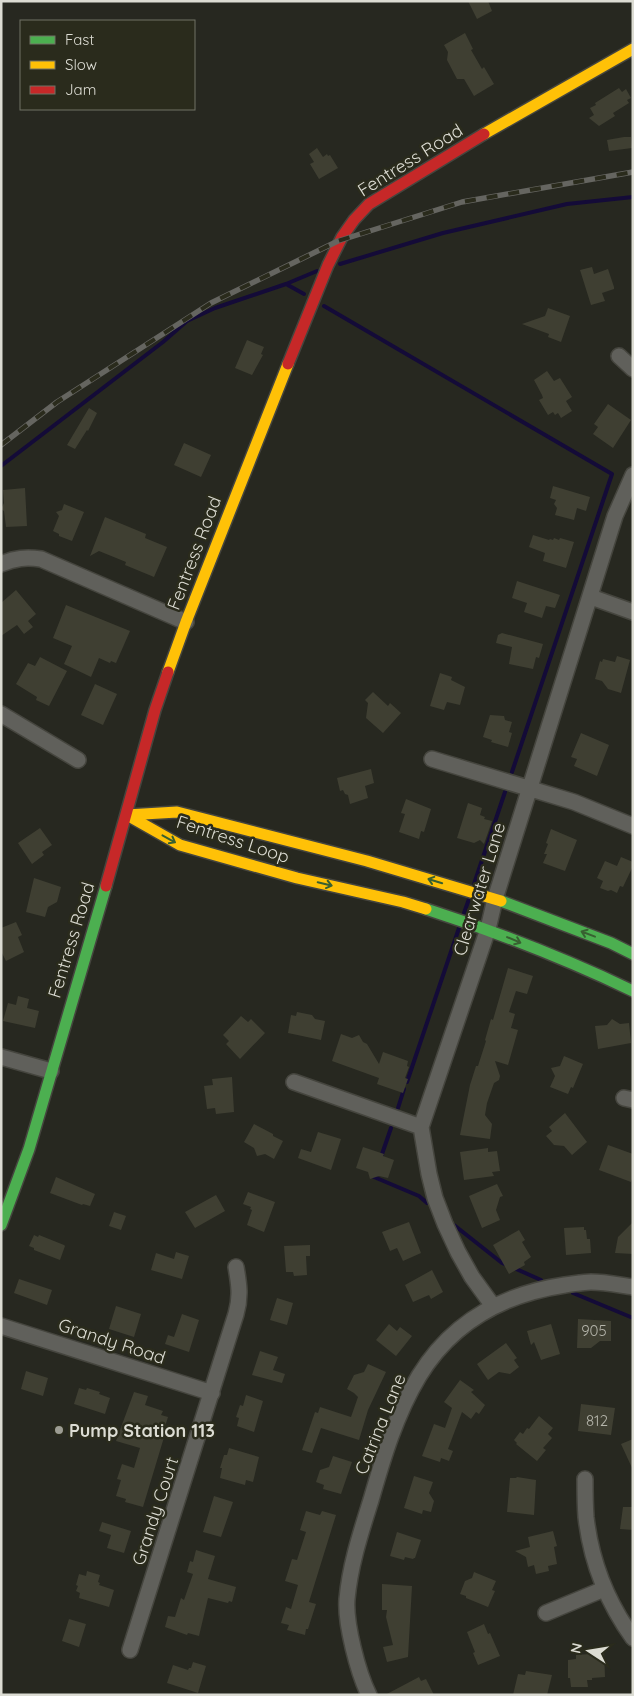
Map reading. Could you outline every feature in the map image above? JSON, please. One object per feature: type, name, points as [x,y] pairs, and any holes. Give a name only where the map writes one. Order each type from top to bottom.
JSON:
[{"type":"street","name":"Fentress Road","points":[[1,1225],[22,1171],[127,815],[155,710],[186,622],[338,241],[349,225],[369,204],[515,115],[633,49]]},
{"type":"street","points":[[619,356],[633,369]]},
{"type":"street","name":"Clearwater Lane","points":[[493,1306],[472,1277],[445,1224],[431,1182],[421,1127],[488,929],[495,899],[615,516],[633,475]]},
{"type":"street","points":[[1,564],[13,559],[27,557],[41,559],[186,622]]},
{"type":"street","points":[[591,597],[633,612]]},
{"type":"street","points":[[1,714],[78,760]]},
{"type":"street","points":[[432,760],[574,802],[633,826]]},
{"type":"street","name":"Fentress Loop","points":[[127,815],[177,812],[367,861],[495,899],[611,943],[633,954]]},
{"type":"street","name":"Fentress Loop","points":[[127,815],[180,845],[297,878],[403,902],[488,929],[633,991]]},
{"type":"street","points":[[1,1057],[51,1071]]},
{"type":"street","points":[[294,1082],[421,1127]]},
{"type":"street","name":"Grandy Court","points":[[130,1650],[240,1302],[240,1288],[236,1267]]},
{"type":"street","name":"Catrina Lane","points":[[369,1695],[364,1686],[355,1655],[347,1601],[352,1564],[386,1449],[406,1400],[419,1376],[446,1341],[465,1325],[493,1306],[519,1295],[544,1288],[590,1282],[633,1288]]},
{"type":"street","name":"Grandy Road","points":[[1,1326],[212,1393]]},
{"type":"street","points":[[585,1478],[586,1516],[592,1553],[604,1589],[620,1620],[633,1638]]},
{"type":"street","points":[[546,1613],[604,1589]]},
{"type":"building","points":[[468,1],[488,1],[492,11],[477,19]]},
{"type":"building","points":[[465,33],[473,49],[471,50],[482,69],[484,67],[494,84],[474,96],[464,79],[457,79],[447,60],[448,52],[444,45]]},
{"type":"building","points":[[619,88],[622,92],[626,89],[631,98],[627,100],[629,103],[613,113],[615,116],[599,126],[589,118],[594,115],[590,108]]},
{"type":"building","points":[[631,137],[632,148],[609,151],[607,140]]},
{"type":"building","points":[[317,148],[323,157],[327,154],[328,156],[330,155],[338,168],[319,179],[310,164],[314,162],[309,154]]},
{"type":"building","points":[[592,267],[594,274],[608,269],[614,289],[602,293],[605,301],[591,305],[580,270]]},
{"type":"building","points":[[548,308],[570,316],[561,342],[548,337],[549,334],[522,324],[545,316]]},
{"type":"building","points":[[247,340],[264,347],[261,354],[263,355],[252,375],[235,368]]},
{"type":"building","points":[[547,371],[554,381],[560,378],[572,397],[566,401],[572,411],[561,418],[558,413],[555,415],[553,412],[548,415],[539,400],[543,398],[534,380]]},
{"type":"building","points":[[608,404],[631,420],[613,448],[593,434],[598,427],[594,424]]},
{"type":"building","points":[[89,408],[97,413],[88,431],[75,449],[67,445]]},
{"type":"building","points":[[184,443],[211,455],[201,477],[174,465]]},
{"type":"building","points":[[553,486],[590,497],[586,511],[577,508],[574,520],[555,515],[557,508],[554,504],[556,500],[550,498]]},
{"type":"building","points":[[25,488],[27,526],[6,527],[4,511],[1,509],[4,503],[3,490]]},
{"type":"building","points":[[64,504],[84,512],[72,541],[59,536],[59,534],[53,531],[59,516],[56,512],[62,510]]},
{"type":"building","points":[[105,517],[146,534],[145,538],[167,547],[154,577],[125,565],[126,562],[99,551],[90,556]]},
{"type":"building","points":[[533,535],[549,540],[554,538],[559,540],[560,538],[574,542],[566,568],[543,561],[545,553],[529,547]]},
{"type":"building","points":[[517,581],[560,595],[555,608],[546,606],[542,618],[524,612],[527,603],[512,598]]},
{"type":"building","points":[[16,590],[36,614],[28,621],[33,627],[24,634],[17,625],[1,636],[1,603]]},
{"type":"building","points":[[66,605],[130,631],[116,663],[111,661],[110,663],[99,658],[91,677],[64,664],[72,646],[53,638]]},
{"type":"building","points":[[502,633],[543,644],[539,658],[536,657],[533,669],[509,664],[512,647],[496,643],[498,635]]},
{"type":"building","points":[[617,656],[630,660],[621,693],[608,689],[602,681],[595,679],[600,661],[602,662],[603,659],[615,662]]},
{"type":"building","points":[[40,657],[67,671],[49,706],[36,700],[37,697],[16,684],[28,663],[35,666]]},
{"type":"building","points":[[440,673],[452,677],[451,680],[465,687],[460,705],[447,702],[444,710],[430,706]]},
{"type":"building","points":[[95,684],[117,694],[103,725],[81,715]]},
{"type":"building","points":[[373,692],[388,706],[390,703],[401,713],[383,733],[366,718],[368,703],[365,700]]},
{"type":"building","points":[[490,715],[504,716],[505,720],[512,722],[509,732],[512,733],[508,747],[491,742],[492,740],[483,737]]},
{"type":"building","points":[[581,733],[609,745],[597,776],[574,766],[577,759],[571,757]]},
{"type":"building","points":[[371,769],[374,783],[365,786],[368,798],[350,804],[348,795],[343,790],[340,791],[337,778]]},
{"type":"building","points":[[406,799],[431,809],[424,832],[421,831],[419,839],[399,832],[405,814],[401,813]]},
{"type":"building","points":[[468,803],[482,808],[480,815],[485,817],[484,819],[492,821],[484,844],[480,840],[474,843],[457,838]]},
{"type":"building","points":[[40,828],[52,845],[42,852],[44,855],[32,864],[18,843]]},
{"type":"building","points":[[551,829],[577,840],[565,871],[543,863],[547,854],[544,854]]},
{"type":"building","points":[[621,857],[633,862],[623,887],[620,886],[617,893],[600,888],[603,881],[597,878],[605,861],[617,866]]},
{"type":"building","points":[[34,878],[61,887],[57,902],[48,907],[45,917],[26,912]]},
{"type":"building","points":[[16,922],[22,935],[18,937],[24,952],[6,961],[1,951],[1,928]]},
{"type":"building","points":[[508,968],[533,976],[527,994],[516,991],[509,1012],[515,1014],[511,1028],[518,1030],[508,1065],[495,1061],[500,1076],[499,1080],[494,1083],[485,1115],[492,1124],[490,1139],[460,1135],[470,1085],[486,1041],[491,1019],[493,1020]]},
{"type":"building","points":[[18,996],[29,999],[27,1008],[39,1011],[35,1028],[3,1021],[8,1003],[16,1005]]},
{"type":"building","points":[[297,1012],[312,1015],[315,1019],[325,1021],[321,1040],[288,1033],[291,1015],[296,1016]]},
{"type":"building","points":[[241,1016],[248,1022],[251,1019],[265,1033],[240,1059],[226,1044],[229,1041],[223,1035]]},
{"type":"building","points":[[612,1019],[620,1024],[629,1023],[631,1043],[598,1049],[595,1026],[607,1025]]},
{"type":"building","points":[[341,1034],[352,1038],[359,1035],[379,1064],[383,1052],[408,1061],[407,1066],[409,1067],[405,1078],[408,1079],[403,1093],[377,1084],[379,1078],[332,1061]]},
{"type":"building","points":[[564,1056],[583,1064],[573,1088],[571,1087],[568,1094],[550,1087],[555,1076],[551,1068],[560,1066]]},
{"type":"building","points":[[232,1077],[234,1112],[216,1114],[215,1108],[207,1109],[204,1086],[213,1085],[212,1079]]},
{"type":"building","points":[[565,1113],[587,1142],[572,1155],[564,1146],[554,1145],[546,1136],[552,1131],[549,1127]]},
{"type":"building","points":[[254,1124],[283,1141],[274,1159],[265,1154],[257,1156],[254,1148],[244,1142]]},
{"type":"building","points":[[318,1132],[341,1139],[331,1170],[298,1158],[301,1149],[311,1152]]},
{"type":"building","points":[[608,1145],[633,1154],[633,1176],[631,1182],[599,1170]]},
{"type":"building","points":[[363,1147],[384,1154],[383,1156],[394,1160],[388,1178],[379,1176],[370,1179],[368,1172],[356,1168]]},
{"type":"building","points":[[488,1148],[488,1152],[497,1151],[500,1171],[492,1172],[494,1176],[464,1180],[460,1152]]},
{"type":"building","points":[[56,1177],[95,1194],[90,1206],[82,1205],[50,1193]]},
{"type":"building","points":[[497,1184],[503,1196],[500,1197],[496,1210],[500,1220],[482,1228],[469,1196]]},
{"type":"building","points":[[248,1192],[275,1202],[264,1232],[247,1225],[252,1210],[250,1209],[251,1207],[243,1204]]},
{"type":"building","points":[[216,1195],[225,1211],[195,1228],[185,1212]]},
{"type":"building","points":[[114,1212],[126,1216],[121,1230],[109,1226]]},
{"type":"building","points":[[409,1222],[421,1253],[403,1261],[397,1248],[390,1251],[382,1232]]},
{"type":"building","points":[[633,1222],[633,1254],[615,1253],[618,1237]]},
{"type":"building","points":[[584,1227],[587,1239],[590,1239],[591,1253],[566,1255],[564,1228]]},
{"type":"building","points":[[519,1230],[525,1240],[522,1242],[531,1257],[524,1262],[525,1265],[509,1274],[493,1245]]},
{"type":"building","points":[[34,1235],[38,1237],[39,1235],[64,1245],[60,1260],[34,1250],[34,1248],[29,1246]]},
{"type":"building","points":[[310,1245],[310,1256],[306,1256],[307,1275],[294,1276],[293,1272],[286,1272],[284,1246]]},
{"type":"building","points":[[176,1252],[189,1256],[182,1279],[151,1270],[156,1253],[174,1259]]},
{"type":"building","points":[[432,1270],[443,1292],[431,1299],[429,1295],[413,1302],[405,1285]]},
{"type":"building","points":[[19,1279],[52,1290],[47,1305],[14,1293]]},
{"type":"building","points":[[277,1298],[293,1303],[287,1325],[270,1320]]},
{"type":"building","points":[[116,1306],[141,1314],[134,1337],[109,1329]]},
{"type":"building","points":[[182,1314],[199,1320],[189,1352],[165,1344],[168,1335],[174,1337]]},
{"type":"building","points":[[578,1319],[611,1321],[611,1341],[600,1341],[591,1348],[577,1348]]},
{"type":"building","points":[[389,1324],[397,1331],[400,1327],[412,1336],[396,1356],[376,1340]]},
{"type":"building","points":[[551,1324],[560,1354],[541,1360],[534,1342],[531,1345],[527,1331]]},
{"type":"building","points":[[506,1343],[517,1358],[514,1360],[519,1367],[510,1374],[499,1372],[488,1380],[477,1364]]},
{"type":"building","points":[[260,1351],[278,1357],[273,1370],[285,1374],[282,1383],[252,1375]]},
{"type":"building","points":[[368,1364],[386,1372],[368,1410],[359,1440],[321,1428],[312,1453],[302,1450],[315,1412],[318,1413],[320,1407],[351,1417],[358,1397],[347,1389],[354,1375],[364,1372]]},
{"type":"building","points":[[26,1371],[48,1378],[43,1396],[21,1389]]},
{"type":"building","points":[[460,1380],[474,1390],[471,1392],[485,1405],[479,1414],[476,1412],[471,1419],[462,1412],[448,1449],[453,1451],[449,1461],[441,1458],[440,1462],[422,1456],[434,1424],[445,1428],[452,1408],[444,1402]]},
{"type":"building","points":[[79,1388],[100,1392],[99,1394],[110,1398],[105,1414],[74,1404]]},
{"type":"building","points":[[134,1392],[148,1396],[145,1405],[163,1411],[161,1415],[168,1417],[163,1433],[165,1434],[143,1507],[125,1502],[126,1499],[116,1496],[121,1480],[117,1479],[122,1464],[134,1468],[140,1448],[116,1441]]},
{"type":"building","points":[[246,1395],[263,1401],[254,1432],[237,1426],[239,1418],[236,1417],[240,1405],[243,1406]]},
{"type":"building","points":[[581,1404],[615,1408],[611,1435],[578,1431]]},
{"type":"building","points":[[539,1416],[553,1428],[548,1434],[552,1438],[543,1448],[546,1450],[537,1461],[516,1444],[514,1440],[520,1432],[523,1434],[527,1428],[529,1429]]},
{"type":"building","points":[[633,1439],[633,1470],[621,1444]]},
{"type":"building","points":[[229,1448],[259,1457],[253,1482],[246,1480],[245,1485],[220,1478],[222,1468],[220,1468],[224,1455],[227,1455]]},
{"type":"building","points":[[333,1456],[352,1462],[341,1494],[323,1489],[324,1485],[316,1482],[320,1470],[329,1467]]},
{"type":"building","points":[[414,1476],[433,1482],[429,1493],[434,1501],[431,1512],[423,1510],[422,1514],[404,1508]]},
{"type":"building","points":[[517,1477],[536,1480],[534,1515],[507,1512],[510,1478]]},
{"type":"building","points":[[214,1496],[233,1502],[221,1537],[203,1532]]},
{"type":"building","points":[[623,1507],[633,1507],[633,1530],[620,1529]]},
{"type":"building","points":[[306,1511],[320,1515],[322,1511],[336,1515],[309,1602],[316,1604],[305,1635],[287,1630],[289,1625],[281,1623],[286,1607],[291,1609],[298,1585],[285,1581],[292,1559],[297,1560],[306,1532],[300,1530]]},
{"type":"building","points":[[102,1522],[131,1531],[124,1553],[107,1548],[111,1535],[99,1531]]},
{"type":"building","points":[[553,1531],[557,1546],[554,1547],[557,1564],[548,1566],[549,1571],[536,1574],[534,1565],[528,1567],[526,1557],[515,1551],[530,1547],[528,1537]]},
{"type":"building","points":[[397,1532],[421,1540],[415,1558],[405,1557],[404,1560],[390,1556]]},
{"type":"building","points":[[196,1550],[215,1556],[208,1579],[236,1587],[232,1602],[229,1601],[228,1603],[208,1598],[199,1636],[188,1633],[187,1635],[165,1627],[168,1616],[175,1617],[181,1598],[184,1600],[193,1574],[187,1572],[190,1561],[193,1562]]},
{"type":"building","points":[[87,1571],[100,1575],[99,1585],[114,1590],[109,1607],[79,1598],[80,1593],[76,1591],[78,1586],[76,1585],[79,1574],[86,1576]]},
{"type":"building","points":[[474,1572],[496,1581],[492,1590],[495,1591],[488,1607],[460,1594],[465,1581],[472,1578]]},
{"type":"building","points":[[382,1584],[412,1586],[408,1657],[387,1662],[383,1647],[393,1645],[386,1617],[387,1610],[382,1610]]},
{"type":"building","points":[[69,1619],[86,1624],[79,1647],[62,1641]]},
{"type":"building","points":[[484,1624],[500,1656],[478,1665],[467,1632]]},
{"type":"building","points":[[589,1651],[604,1651],[605,1677],[587,1680],[588,1687],[571,1687],[570,1678],[568,1678],[568,1660],[576,1659],[576,1655],[590,1654]]},
{"type":"building","points":[[193,1662],[206,1666],[198,1693],[167,1683],[173,1665],[188,1670]]},
{"type":"building","points":[[526,1671],[552,1675],[547,1695],[513,1695],[518,1674],[525,1675]]},
{"type":"building","points":[[419,1677],[421,1681],[426,1679],[434,1695],[385,1695]]},
{"type":"waterway","points":[[340,264],[443,233],[567,204],[633,197]]},
{"type":"waterway","points":[[1,466],[163,342],[187,321],[215,308],[286,284],[317,271]]},
{"type":"waterway","points":[[286,284],[304,294]]},
{"type":"waterway","points":[[324,306],[612,474],[512,772]]},
{"type":"waterway","points":[[474,884],[505,792]]},
{"type":"waterway","points":[[464,913],[469,899]]},
{"type":"waterway","points":[[407,1082],[459,928]]},
{"type":"waterway","points":[[398,1108],[404,1089]]},
{"type":"waterway","points":[[381,1157],[391,1128]]},
{"type":"waterway","points":[[376,1173],[374,1177],[419,1196],[427,1203]]},
{"type":"waterway","points":[[454,1225],[507,1265]]},
{"type":"waterway","points":[[514,1268],[541,1280]]},
{"type":"waterway","points":[[573,1293],[633,1318]]},
{"type":"railway","points":[[1,445],[57,402],[211,303],[338,241],[462,202],[633,172]]},
{"type":"traffic: fast","points":[[1,1225],[29,1149],[106,886]]},
{"type":"traffic: fast","points":[[501,901],[611,943],[633,954]]},
{"type":"traffic: fast","points":[[426,909],[531,947],[633,991]]},
{"type":"traffic: slow","points":[[484,134],[633,49]]},
{"type":"traffic: slow","points":[[168,672],[288,364]]},
{"type":"traffic: slow","points":[[127,815],[177,812],[367,861],[501,901]]},
{"type":"traffic: slow","points":[[127,815],[180,845],[297,878],[426,909]]},
{"type":"traffic: jam","points":[[288,364],[328,265],[342,237],[354,220],[369,204],[484,134]]},
{"type":"traffic: jam","points":[[106,886],[155,710],[168,672]]},
{"type":"place","name":"Pump Station 113","points":[[59,1430]]}]
